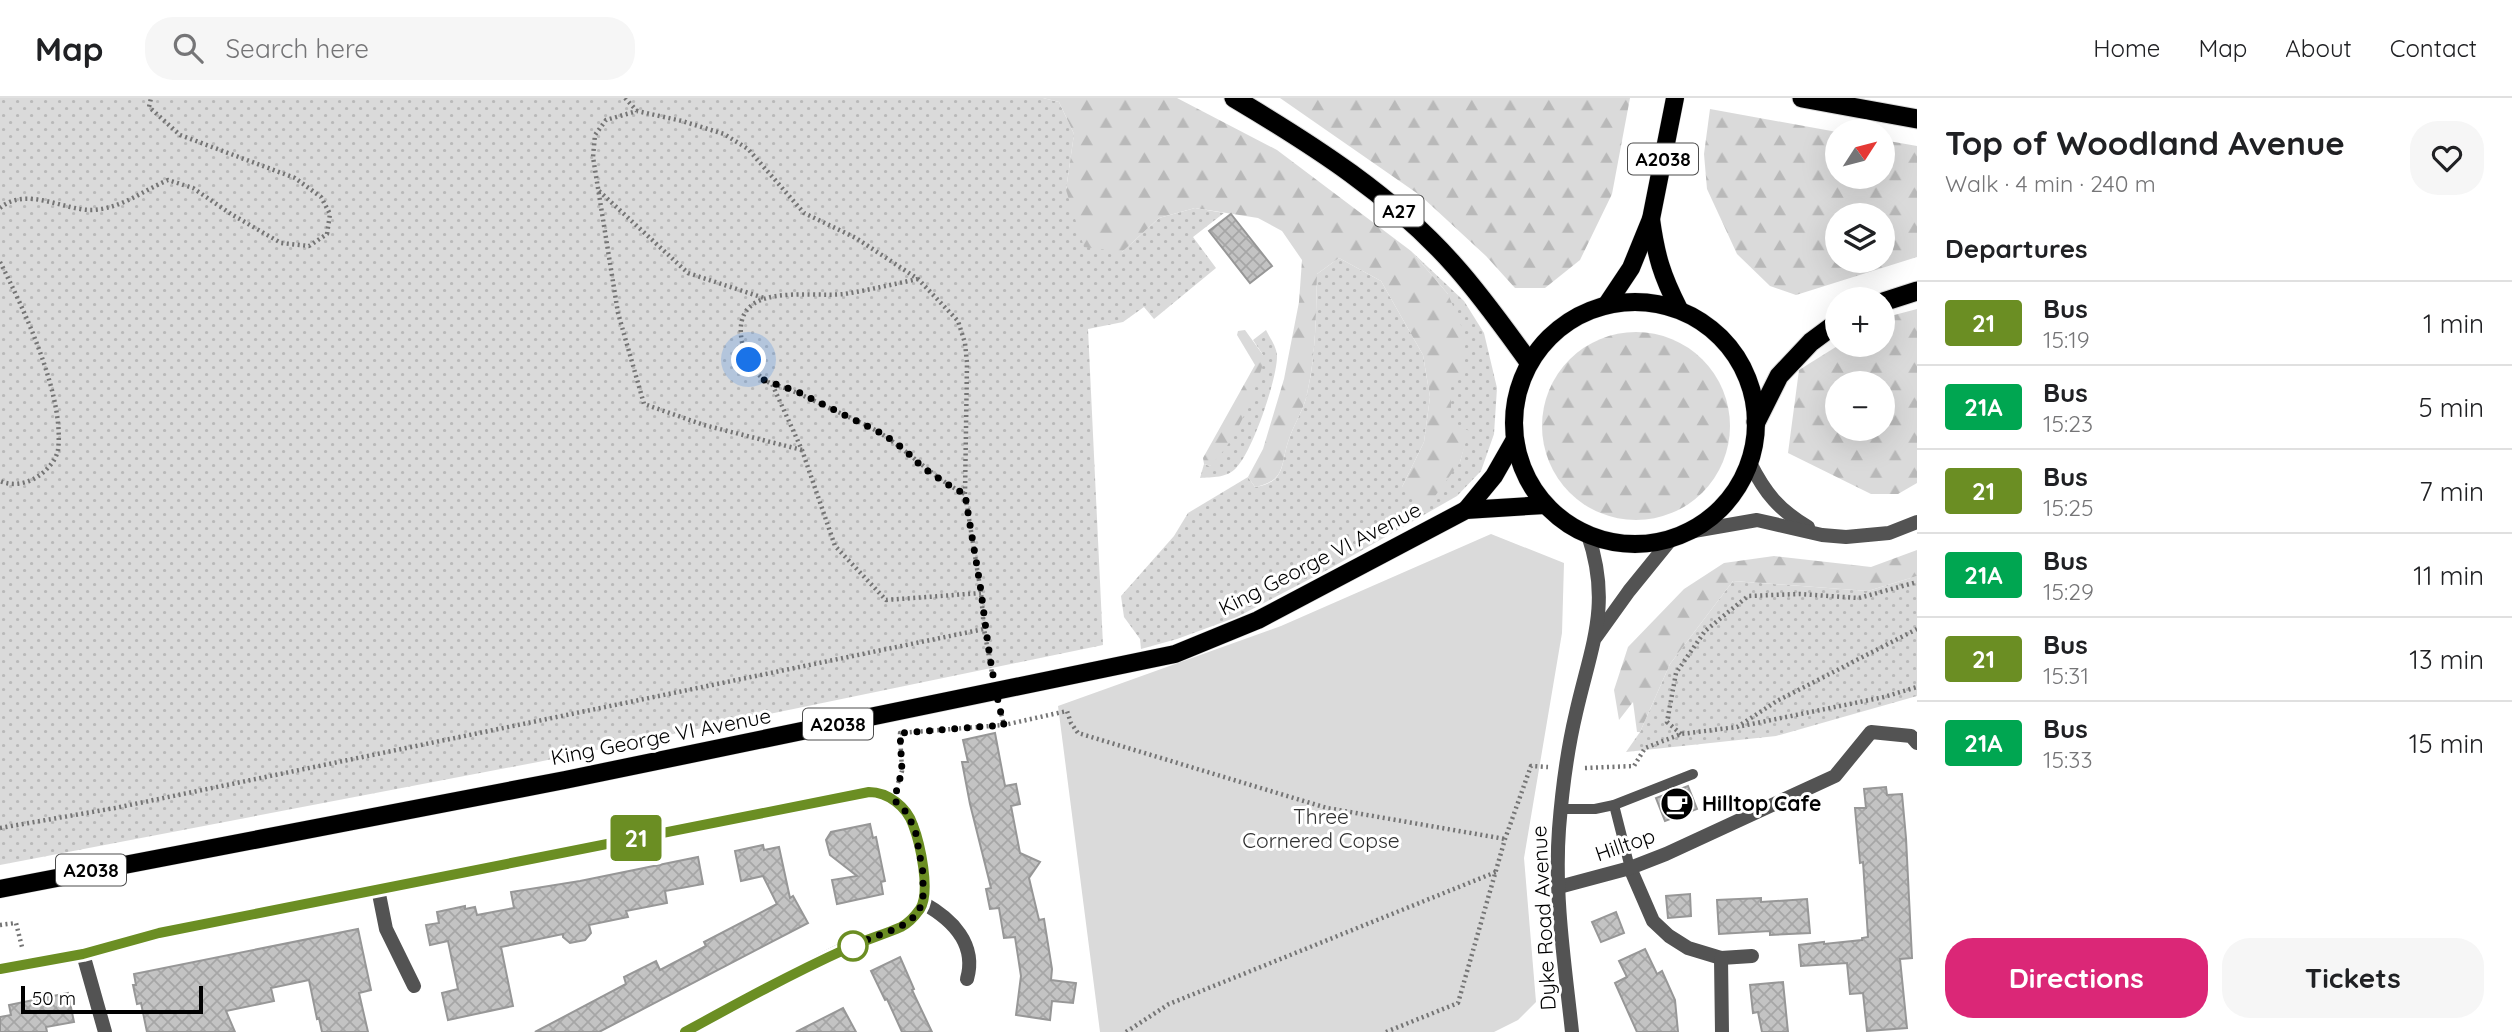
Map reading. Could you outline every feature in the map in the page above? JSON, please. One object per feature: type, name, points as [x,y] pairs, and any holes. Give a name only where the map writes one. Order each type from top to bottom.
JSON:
[{"type":"highway","name":"A27","points":[[1234,98],[1323,154],[1374,190],[1416,226],[1475,289],[1529,362]]},
{"type":"highway","points":[[1802,98],[1917,119]]},
{"type":"highway","points":[[1895,298],[1917,291]]},
{"type":"highway","points":[[1756,422],[1779,376],[1811,342],[1825,332]]},
{"type":"main road","name":"A2038","points":[[1607,304],[1630,268],[1651,219],[1675,98]]},
{"type":"main road","name":"A2038","points":[[1651,219],[1663,280],[1679,309]]},
{"type":"main road","points":[[1643,301],[1679,309],[1710,327],[1735,354],[1751,386],[1756,422],[1750,463],[1735,491],[1715,514],[1680,535],[1644,544],[1616,543],[1588,535],[1565,522],[1545,505],[1525,475],[1514,441],[1515,400],[1529,362],[1549,336],[1576,316],[1607,304],[1643,301]]},
{"type":"main road","name":"King George VI Avenue","points":[[0,889],[565,780],[1175,654],[1258,620],[1466,510],[1493,476],[1514,441]]},
{"type":"main road","name":"King George VI Avenue","points":[[1466,510],[1545,505]]},
{"type":"street","points":[[1750,463],[1762,486],[1786,514],[1822,535]]},
{"type":"street","points":[[1680,535],[1757,520],[1822,535],[1846,537],[1888,533],[1917,522]]},
{"type":"street","name":"Dyke Road Avenue","points":[[1572,1032],[1559,887],[1558,833],[1571,734],[1581,687],[1596,638],[1600,589],[1595,556],[1588,535]]},
{"type":"street","name":"Dyke Road Avenue","points":[[1596,638],[1629,591],[1680,535]]},
{"type":"street","name":"Hilltop","points":[[1559,887],[1630,868],[1666,854],[1835,776],[1871,732],[1911,736],[1917,744]]},
{"type":"street","points":[[0,969],[83,954],[159,933],[869,792],[883,794],[894,800],[905,811],[915,829],[920,852],[924,881],[923,903],[914,917],[900,927],[846,948],[685,1032]]},
{"type":"street","points":[[1630,868],[1653,921],[1669,936],[1688,948],[1721,958],[1752,956]]},
{"type":"street","points":[[378,889],[386,929],[414,986]]},
{"type":"street","points":[[923,903],[945,918],[969,949],[967,979]]},
{"type":"street","points":[[83,954],[105,1032]]},
{"type":"street","points":[[1721,958],[1722,1032]]},
{"type":"lane","points":[[1561,809],[1614,806],[1693,774]]},
{"type":"lane","points":[[1614,806],[1630,868]]},
{"type":"path","points":[[0,208],[20,200],[50,201],[89,210],[116,207],[168,180],[193,188],[230,214],[281,243],[309,246],[327,234],[330,214],[321,197],[295,178],[180,135],[149,107],[151,98]]},
{"type":"path","points":[[625,98],[637,111]]},
{"type":"path","points":[[802,450],[704,425],[644,404],[618,313],[593,157],[594,135],[606,120],[637,111],[724,134],[748,149],[804,213],[856,238],[918,279],[958,321],[965,343],[968,405],[965,494],[984,629],[1004,725]]},
{"type":"path","points":[[599,191],[688,273],[765,298],[843,294],[918,279]]},
{"type":"path","points":[[0,262],[42,355],[57,417],[58,452],[48,470],[29,483],[0,481]]},
{"type":"path","points":[[765,298],[749,306],[744,313],[741,339],[754,370],[764,380],[796,391],[883,434],[904,449],[922,467],[965,494]]},
{"type":"path","points":[[772,384],[802,450],[835,547],[886,600],[981,593]]},
{"type":"path","points":[[1681,734],[1667,722],[1676,674],[1705,631],[1748,596],[1799,594],[1859,598],[1917,582]]},
{"type":"path","points":[[1738,727],[1777,701],[1917,628]]},
{"type":"path","points":[[0,828],[115,808],[984,629]]},
{"type":"path","points":[[1386,1032],[1458,1003],[1505,839],[1531,766],[1566,769],[1634,766],[1645,748],[1681,734],[1738,727],[1884,697],[1917,687]]},
{"type":"path","points":[[894,800],[902,771],[900,733],[1004,725],[1067,711],[1078,733],[1327,808],[1505,839]]},
{"type":"path","points":[[1126,1032],[1169,1004],[1496,872]]},
{"type":"path","points":[[0,925],[16,923],[26,964]]},
{"type":"green space","points":[[0,98],[1043,98],[1059,102],[1074,134],[1066,190],[1122,252],[1159,218],[1195,208],[1224,213],[1193,237],[1216,268],[1154,319],[1144,307],[1123,322],[1088,329],[1103,645],[538,762],[0,865]]},
{"type":"green space","points":[[1043,98],[1177,98],[1277,150],[1411,251],[1448,294],[1465,335],[1465,375],[1451,386],[1451,422],[1469,431],[1460,462],[1430,503],[1415,502],[1402,487],[1424,442],[1430,397],[1423,355],[1381,281],[1339,258],[1317,274],[1314,349],[1306,400],[1289,439],[1281,470],[1273,480],[1255,487],[1248,477],[1263,449],[1284,379],[1299,302],[1302,260],[1282,231],[1258,218],[1195,208],[1159,218],[1122,252],[1084,247],[1066,190],[1074,134],[1059,102]]},
{"type":"green space","points":[[1280,98],[1630,98],[1612,194],[1580,260],[1545,288],[1515,288],[1486,256],[1421,196]]},
{"type":"green space","points":[[1710,109],[1825,130],[1825,189],[1895,189],[1895,142],[1917,146],[1917,257],[1895,264],[1895,203],[1825,203],[1825,273],[1866,273],[1796,295],[1770,286],[1737,254],[1707,189],[1704,154]]},
{"type":"green space","points":[[1411,251],[1464,301],[1484,333],[1497,388],[1494,434],[1481,471],[1457,496],[1329,569],[1237,617],[1141,649],[1140,639],[1124,617],[1121,596],[1174,536],[1188,513],[1248,477],[1255,487],[1265,485],[1273,481],[1281,470],[1289,439],[1306,400],[1310,379],[1317,274],[1339,258],[1381,281],[1423,355],[1430,397],[1424,442],[1402,487],[1460,462],[1468,431],[1451,423],[1448,294]]},
{"type":"green space","points":[[1917,309],[1917,483],[1898,494],[1871,494],[1788,453],[1799,370],[1825,354],[1825,357],[1895,357],[1895,315]]},
{"type":"green space","points":[[1245,330],[1263,355],[1264,361],[1237,430],[1210,466],[1204,464],[1203,458],[1255,365],[1237,335],[1238,331]]},
{"type":"green space","points":[[1266,330],[1277,355],[1276,366],[1263,414],[1249,447],[1236,468],[1228,474],[1200,478],[1204,464],[1210,466],[1263,355],[1253,340]]},
{"type":"green space","points":[[1636,332],[1672,339],[1703,359],[1723,390],[1730,426],[1723,462],[1703,493],[1672,513],[1636,520],[1600,513],[1569,493],[1549,462],[1542,426],[1549,390],[1569,359],[1600,339]]},
{"type":"green space","name":"Three Cornered Copse","points":[[1491,534],[1564,563],[1562,633],[1524,858],[1536,1002],[1518,1020],[1494,1032],[1100,1032],[1058,706],[1281,626]]},
{"type":"green space","points":[[1917,550],[1917,576],[1868,591],[1733,581],[1670,664],[1640,732],[1637,732],[1633,702],[1619,720],[1614,690],[1628,647],[1684,589],[1724,563],[1774,556],[1871,567]]},
{"type":"green space","points":[[1917,576],[1917,696],[1776,736],[1626,752],[1640,732],[1670,664],[1733,581],[1868,591]]},
{"type":"building","points":[[1231,214],[1272,266],[1250,283],[1209,231]]},
{"type":"building","points":[[995,733],[1005,786],[1016,784],[1020,804],[1011,806],[1020,853],[1040,862],[1029,878],[1039,920],[1044,919],[1052,969],[1051,980],[1076,983],[1073,1003],[1052,1001],[1050,1020],[1016,1015],[1021,976],[1015,937],[1004,938],[999,908],[990,909],[986,889],[991,888],[962,762],[968,762],[963,740]]},
{"type":"building","name":"Hilltop Cafe","points":[[1688,786],[1697,809],[1665,821],[1656,798]]},
{"type":"building","points":[[1886,787],[1887,795],[1902,794],[1906,838],[1912,958],[1900,959],[1907,1028],[1867,1031],[1863,993],[1850,994],[1847,963],[1801,966],[1799,945],[1862,940],[1868,937],[1863,862],[1860,863],[1855,808],[1866,808],[1864,789]]},
{"type":"building","points":[[870,824],[873,838],[876,837],[885,881],[881,882],[883,894],[837,904],[832,880],[857,876],[830,855],[826,840],[831,832]]},
{"type":"building","points":[[763,845],[764,850],[779,847],[790,898],[793,896],[808,923],[599,1032],[535,1032],[626,984],[624,977],[656,961],[660,970],[706,946],[704,942],[777,904],[763,876],[741,881],[735,851]]},
{"type":"building","points":[[698,857],[703,884],[665,891],[667,903],[626,911],[628,917],[589,925],[591,933],[585,940],[570,943],[563,934],[501,947],[513,1006],[448,1020],[442,993],[458,989],[448,941],[430,945],[426,925],[439,923],[437,912],[465,906],[465,909],[475,907],[477,915],[514,908],[511,892]]},
{"type":"building","points":[[1690,894],[1691,916],[1668,918],[1666,896]]},
{"type":"building","points":[[1761,898],[1761,902],[1807,899],[1810,933],[1770,935],[1770,931],[1719,934],[1717,900]]},
{"type":"building","points":[[1616,912],[1624,933],[1601,942],[1592,922]]},
{"type":"building","points":[[358,929],[371,990],[359,993],[368,1032],[322,1032],[309,980],[271,988],[274,1001],[226,1011],[235,1032],[147,1032],[141,1003],[137,1004],[134,974]]},
{"type":"building","points":[[1645,949],[1657,974],[1662,971],[1675,1000],[1678,1032],[1637,1032],[1615,983],[1627,977],[1619,961]]},
{"type":"building","points":[[900,957],[932,1032],[902,1032],[871,971]]},
{"type":"building","points":[[1783,982],[1788,1032],[1762,1032],[1758,1012],[1753,1013],[1750,985]]},
{"type":"building","points":[[68,993],[74,1022],[46,1027],[47,1032],[0,1032],[0,1017],[11,1015],[9,1005]]},
{"type":"building","points":[[843,1008],[856,1032],[796,1032]]},
{"type":"bus line","name":"21","points":[[0,969],[83,954],[159,933],[869,792],[877,792],[894,800],[911,819],[920,852],[923,903],[914,917],[900,927],[846,948],[768,987],[685,1032]]},
{"type":"place","name":"Hilltop Cafe","points":[[1677,804]]},
{"type":"route","points":[[749,360],[764,380],[796,391],[883,434],[904,449],[922,467],[965,494],[984,629],[1004,725],[900,733],[902,771],[894,800],[911,819],[915,829],[923,873],[923,903],[907,923],[846,948],[853,946]]}]
